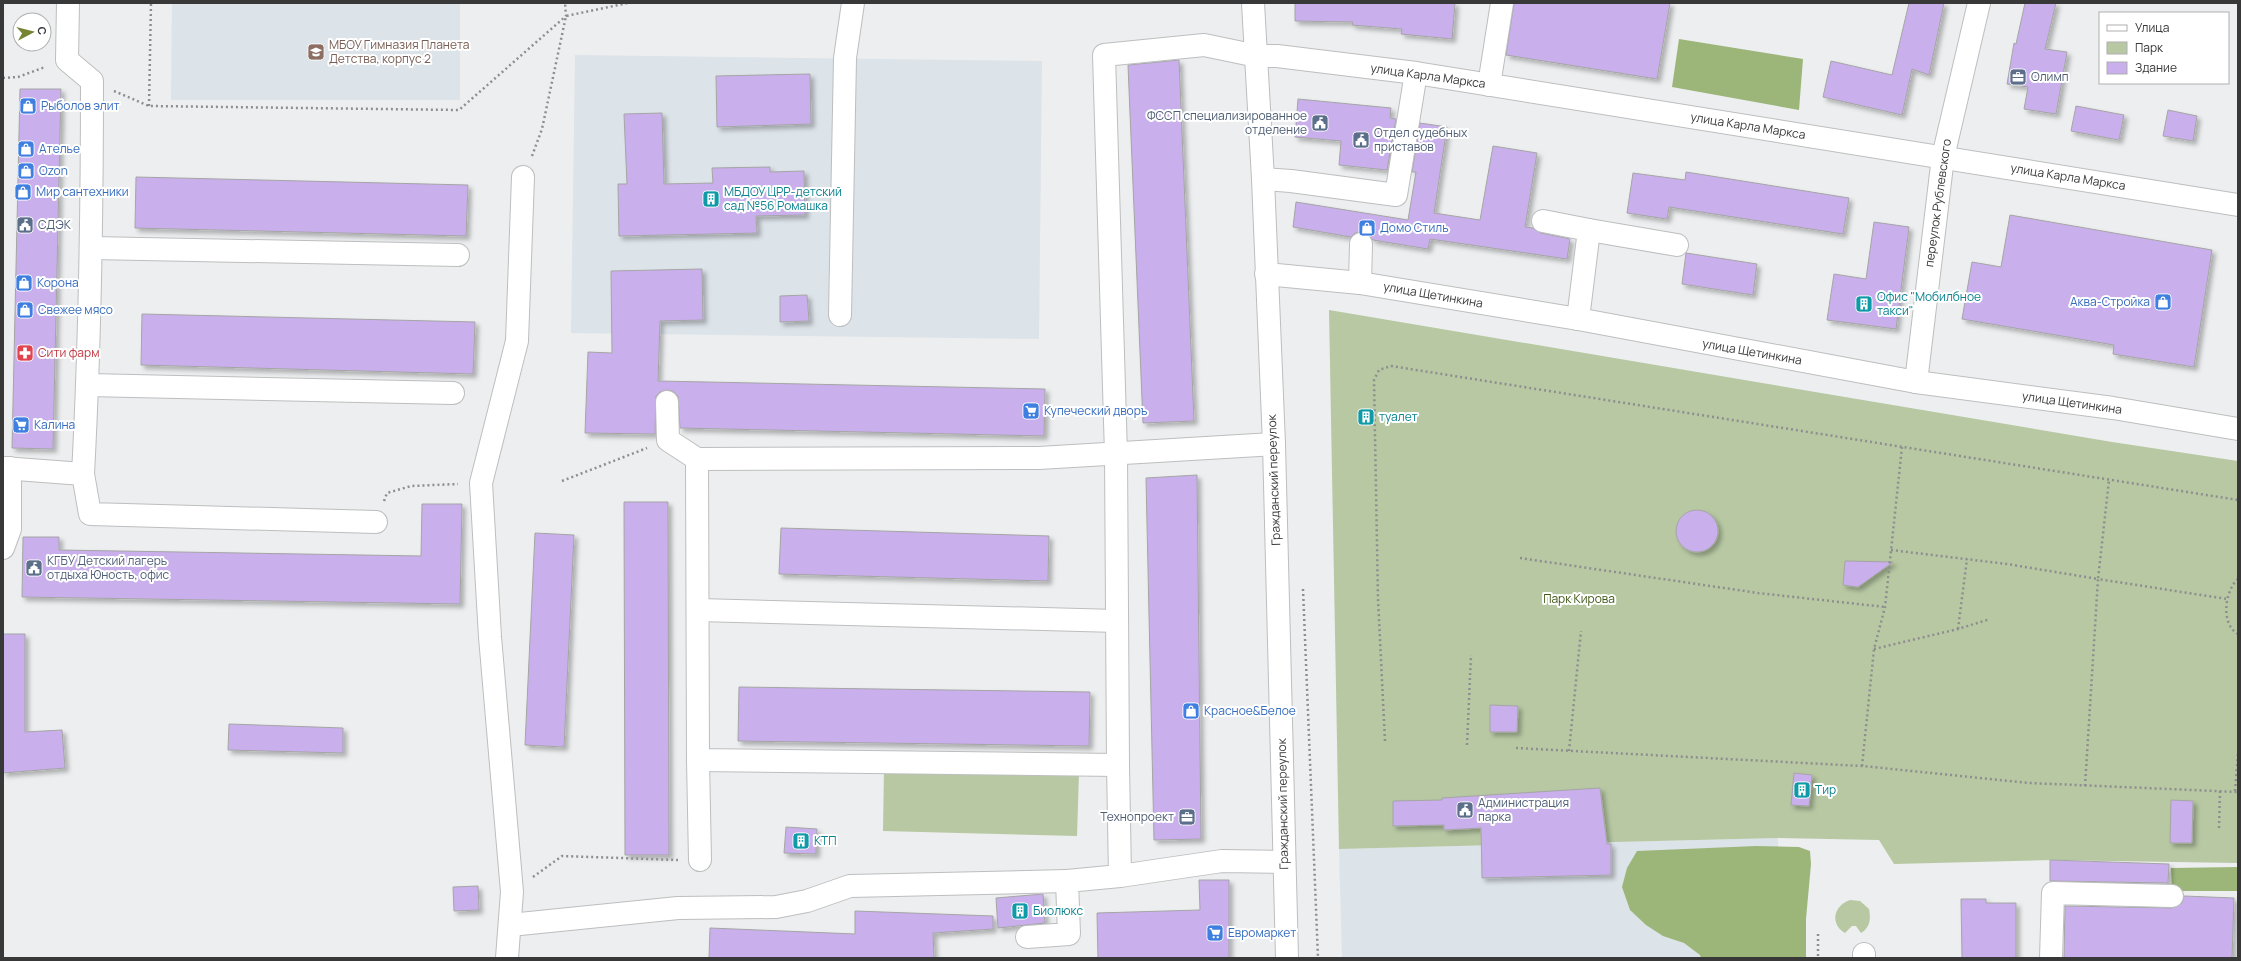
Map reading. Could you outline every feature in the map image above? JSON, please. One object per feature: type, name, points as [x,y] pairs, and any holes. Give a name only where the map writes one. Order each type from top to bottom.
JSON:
[{"type":"street","points":[[68,3],[67,60],[92,81],[92,248],[88,385],[83,474],[90,514],[376,522]]},
{"type":"street","points":[[840,315],[845,58],[853,3]]},
{"type":"street","name":"Гражданский переулок","points":[[1253,3],[1263,179],[1274,444],[1287,958]]},
{"type":"street","points":[[1489,85],[1502,3]]},
{"type":"street","name":"переулок Рублевского","points":[[1916,382],[1943,157],[1979,3]]},
{"type":"street","name":"улица Карла Маркса","points":[[1116,454],[1104,55],[1204,45],[1257,56],[1276,56],[1416,73],[2238,205]]},
{"type":"street","points":[[1263,179],[1292,181],[1396,195],[1416,73]]},
{"type":"street","points":[[508,958],[512,892],[490,637],[481,483],[517,341],[523,177]]},
{"type":"street","points":[[1543,221],[1677,246]]},
{"type":"street","points":[[1578,320],[1590,230]]},
{"type":"street","points":[[1360,283],[1361,244]]},
{"type":"street","points":[[92,248],[458,255]]},
{"type":"street","name":"улица Щетинкина","points":[[1266,274],[1360,283],[1578,320],[1916,382],[2114,408],[2238,429]]},
{"type":"street","points":[[88,385],[453,393]]},
{"type":"street","points":[[667,402],[668,440],[697,459],[1039,458],[1274,444]]},
{"type":"street","points":[[1116,454],[1120,876]]},
{"type":"street","points":[[697,459],[698,760],[700,860]]},
{"type":"street","points":[[3,548],[10,529],[6,468],[83,474]]},
{"type":"street","points":[[698,610],[1117,621]]},
{"type":"street","points":[[698,760],[1118,765]]},
{"type":"street","points":[[510,925],[671,908],[776,907],[807,902],[850,886],[1067,881],[1120,876],[1222,861],[1284,862]]},
{"type":"street","points":[[1027,937],[1068,934],[1067,881]]},
{"type":"street","points":[[2051,958],[2053,893],[2172,896]]},
{"type":"path","points":[[149,106],[151,3]]},
{"type":"path","points":[[523,177],[542,129],[566,16],[565,3]]},
{"type":"path","points":[[92,81],[149,106],[459,110],[566,16],[628,3]]},
{"type":"path","points":[[3,78],[18,76],[67,60]]},
{"type":"path","points":[[1385,741],[1378,599],[1374,380],[1379,370],[1391,366],[2238,500]]},
{"type":"path","points":[[562,481],[668,440]]},
{"type":"path","points":[[1862,766],[1874,649],[1885,607],[1902,447]]},
{"type":"path","points":[[2085,786],[2098,579],[2109,480]]},
{"type":"path","points":[[376,522],[387,494],[411,486],[481,483]]},
{"type":"path","points":[[1891,550],[1968,559],[2227,599]]},
{"type":"path","points":[[1520,558],[1758,593],[1885,607]]},
{"type":"path","points":[[1958,629],[1968,559]]},
{"type":"path","points":[[2238,579],[2232,584],[2227,599],[2227,619],[2238,634]]},
{"type":"path","points":[[1874,649],[1958,629],[1990,619]]},
{"type":"path","points":[[1569,751],[1581,631]]},
{"type":"path","points":[[1466,745],[1471,655]]},
{"type":"path","points":[[1516,748],[1862,766],[2030,783],[2220,791],[2236,791],[2238,754]]},
{"type":"path","points":[[2219,828],[2220,791]]},
{"type":"path","points":[[512,892],[562,856],[617,859],[700,860]]},
{"type":"path","points":[[1818,934],[1818,958]]},
{"type":"shaded area","name":"МБОУ Гимназия Планета Детства, корпус 2","points":[[172,3],[460,3],[460,100],[171,100]]},
{"type":"shaded area","points":[[575,55],[1042,61],[1039,339],[571,333]]},
{"type":"shaded area","points":[[1778,838],[1778,958],[1342,958],[1339,849]]},
{"type":"green space","points":[[1679,39],[1803,59],[1799,110],[1672,87]]},
{"type":"green space","name":"Парк Кирова","points":[[1329,310],[2112,442],[2238,461],[2237,863],[2050,860],[1894,864],[1879,840],[1778,838],[1339,849]]},
{"type":"green space","points":[[884,768],[1079,772],[1077,836],[883,831]]},
{"type":"green space","points":[[1756,846],[1799,847],[1810,851],[1811,864],[1806,919],[1806,958],[1701,958],[1700,955],[1684,943],[1663,936],[1646,925],[1630,910],[1622,887],[1627,868],[1637,851]]},
{"type":"green space","points":[[2238,867],[2238,891],[2172,891],[2171,868]]},
{"type":"green space","points":[[1850,900],[1860,901],[1869,909],[1870,916],[1868,926],[1861,933],[1856,926],[1852,926],[1845,933],[1837,925],[1837,911],[1840,906]]},
{"type":"building","points":[[1295,3],[1455,3],[1452,39],[1401,34],[1402,29],[1352,25],[1353,22],[1295,21]]},
{"type":"building","points":[[1514,3],[1670,3],[1657,79],[1506,55]]},
{"type":"building","points":[[1909,3],[1944,3],[1929,75],[1912,69],[1902,115],[1823,97],[1831,61],[1892,75]]},
{"type":"building","points":[[2025,3],[2056,3],[2045,49],[2067,52],[2056,114],[2024,109],[2028,87],[2007,84],[2014,43],[2016,44]]},
{"type":"building","points":[[1179,60],[1194,421],[1143,423],[1128,65]]},
{"type":"building","points":[[810,74],[811,124],[717,127],[716,76]]},
{"type":"building","points":[[20,89],[61,89],[53,449],[12,448]]},
{"type":"building","points":[[1298,99],[1391,108],[1390,118],[1396,119],[1387,170],[1339,165],[1341,141],[1295,137]]},
{"type":"building","points":[[2076,106],[2124,115],[2119,140],[2071,131]]},
{"type":"building","points":[[2168,110],[2197,116],[2193,141],[2163,136]]},
{"type":"building","points":[[662,113],[664,184],[713,183],[712,168],[770,167],[770,172],[804,171],[805,215],[756,216],[757,233],[619,236],[618,184],[627,184],[624,114]]},
{"type":"building","points":[[1420,123],[1447,127],[1434,213],[1480,220],[1493,146],[1537,153],[1525,227],[1533,228],[1541,233],[1570,239],[1567,259],[1430,239],[1428,249],[1373,240],[1368,234],[1362,232],[1355,233],[1351,237],[1293,227],[1296,202],[1408,220],[1416,172],[1412,172]]},
{"type":"building","points":[[1686,172],[1849,198],[1843,234],[1669,207],[1667,219],[1627,213],[1633,173],[1685,180]]},
{"type":"building","points":[[136,177],[468,185],[466,236],[135,228]]},
{"type":"building","points":[[2010,215],[2212,250],[2194,367],[2113,354],[2114,345],[1962,319],[1972,262],[2001,267]]},
{"type":"building","name":"Офис \"Мобилбное такси\"","points":[[1874,222],[1909,227],[1896,329],[1827,320],[1834,274],[1866,279]]},
{"type":"building","points":[[1686,253],[1757,264],[1753,295],[1682,284]]},
{"type":"building","points":[[702,269],[703,320],[660,321],[658,381],[1045,389],[1044,436],[680,428],[678,396],[673,391],[667,390],[660,392],[656,396],[655,434],[585,433],[588,352],[612,353],[611,271]]},
{"type":"building","points":[[807,295],[809,321],[780,322],[780,296]]},
{"type":"building","points":[[142,314],[475,322],[473,374],[141,365]]},
{"type":"building","points":[[1197,475],[1201,839],[1154,840],[1146,478]]},
{"type":"building","points":[[624,502],[668,502],[669,855],[625,855]]},
{"type":"building","points":[[422,504],[462,504],[460,604],[22,597],[23,537],[59,537],[59,550],[421,556]]},
{"type":"building","points":[[1693,510],[1701,510],[1709,513],[1715,519],[1718,531],[1715,543],[1709,549],[1701,552],[1693,552],[1685,549],[1679,543],[1676,535],[1676,527],[1679,519],[1685,513]]},
{"type":"building","points":[[781,528],[1049,536],[1048,581],[779,574]]},
{"type":"building","points":[[535,533],[574,535],[564,747],[525,745]]},
{"type":"building","points":[[1845,561],[1893,562],[1858,587],[1843,585]]},
{"type":"building","points":[[3,634],[25,634],[25,732],[62,730],[65,768],[3,773]]},
{"type":"building","points":[[739,687],[1090,692],[1089,746],[738,741]]},
{"type":"building","points":[[1490,705],[1518,706],[1517,732],[1490,732]]},
{"type":"building","points":[[229,724],[343,728],[343,753],[228,750]]},
{"type":"building","name":"Тир","points":[[1794,773],[1812,775],[1809,806],[1791,805]]},
{"type":"building","points":[[1600,788],[1607,844],[1611,844],[1611,875],[1482,878],[1481,828],[1444,830],[1444,825],[1393,826],[1393,801],[1442,800],[1442,798]]},
{"type":"building","points":[[2171,800],[2193,801],[2192,843],[2170,843]]},
{"type":"building","name":"КТП","points":[[786,827],[817,829],[816,854],[784,853]]},
{"type":"building","points":[[2050,860],[2169,864],[2168,883],[2050,881]]},
{"type":"building","points":[[1199,880],[1229,880],[1229,958],[1098,958],[1097,913],[1200,910]]},
{"type":"building","points":[[478,886],[479,910],[454,911],[453,887]]},
{"type":"building","name":"Биолюкс","points":[[1043,894],[1045,923],[998,928],[996,898]]},
{"type":"building","points":[[2184,896],[2234,898],[2232,958],[2064,958],[2065,906],[2172,908],[2182,903]]},
{"type":"building","points":[[1961,899],[1986,899],[1986,903],[2016,903],[2016,958],[1962,958]]},
{"type":"building","points":[[855,911],[993,916],[993,929],[933,933],[934,958],[709,958],[710,928],[855,934]]},
{"type":"place","name":"МБОУ Гимназия Планета Детства, корпус 2","points":[[316,52]]},
{"type":"place","name":"Олимп","points":[[2018,77]]},
{"type":"place","name":"Рыболов элит","points":[[28,106]]},
{"type":"place","name":"ФССП специализированное отделение","points":[[1320,123]]},
{"type":"place","name":"Отдел судебных приставов","points":[[1361,140]]},
{"type":"place","name":"Ателье","points":[[26,149]]},
{"type":"place","name":"Ozon","points":[[26,171]]},
{"type":"place","name":"Мир сантехники","points":[[23,192]]},
{"type":"place","name":"МБДОУ ЦРР-детский сад №56 Ромашка","points":[[711,199]]},
{"type":"place","name":"СДЭК","points":[[25,225]]},
{"type":"place","name":"Домо Стиль","points":[[1367,228]]},
{"type":"place","name":"Корона","points":[[24,283]]},
{"type":"place","name":"Аква-Стройка","points":[[2163,302]]},
{"type":"place","name":"Офис \"Мобилбное такси\"","points":[[1864,304]]},
{"type":"place","name":"Свежее мясо","points":[[25,310]]},
{"type":"place","name":"Сити фарм","points":[[25,353]]},
{"type":"place","name":"Купеческий дворъ","points":[[1031,411]]},
{"type":"place","name":"туалет","points":[[1366,417]]},
{"type":"place","name":"Калина","points":[[21,425]]},
{"type":"place","name":"КГБУ Детский лагерь отдыха Юность, офис","points":[[34,568]]},
{"type":"place","name":"Красное&Белое","points":[[1191,711]]},
{"type":"place","name":"Тир","points":[[1802,790]]},
{"type":"place","name":"Администрация парка","points":[[1465,810]]},
{"type":"place","name":"Технопроект","points":[[1187,817]]},
{"type":"place","name":"КТП","points":[[801,841]]},
{"type":"place","name":"Биолюкс","points":[[1020,911]]},
{"type":"place","name":"Евромаркет","points":[[1215,933]]}]
